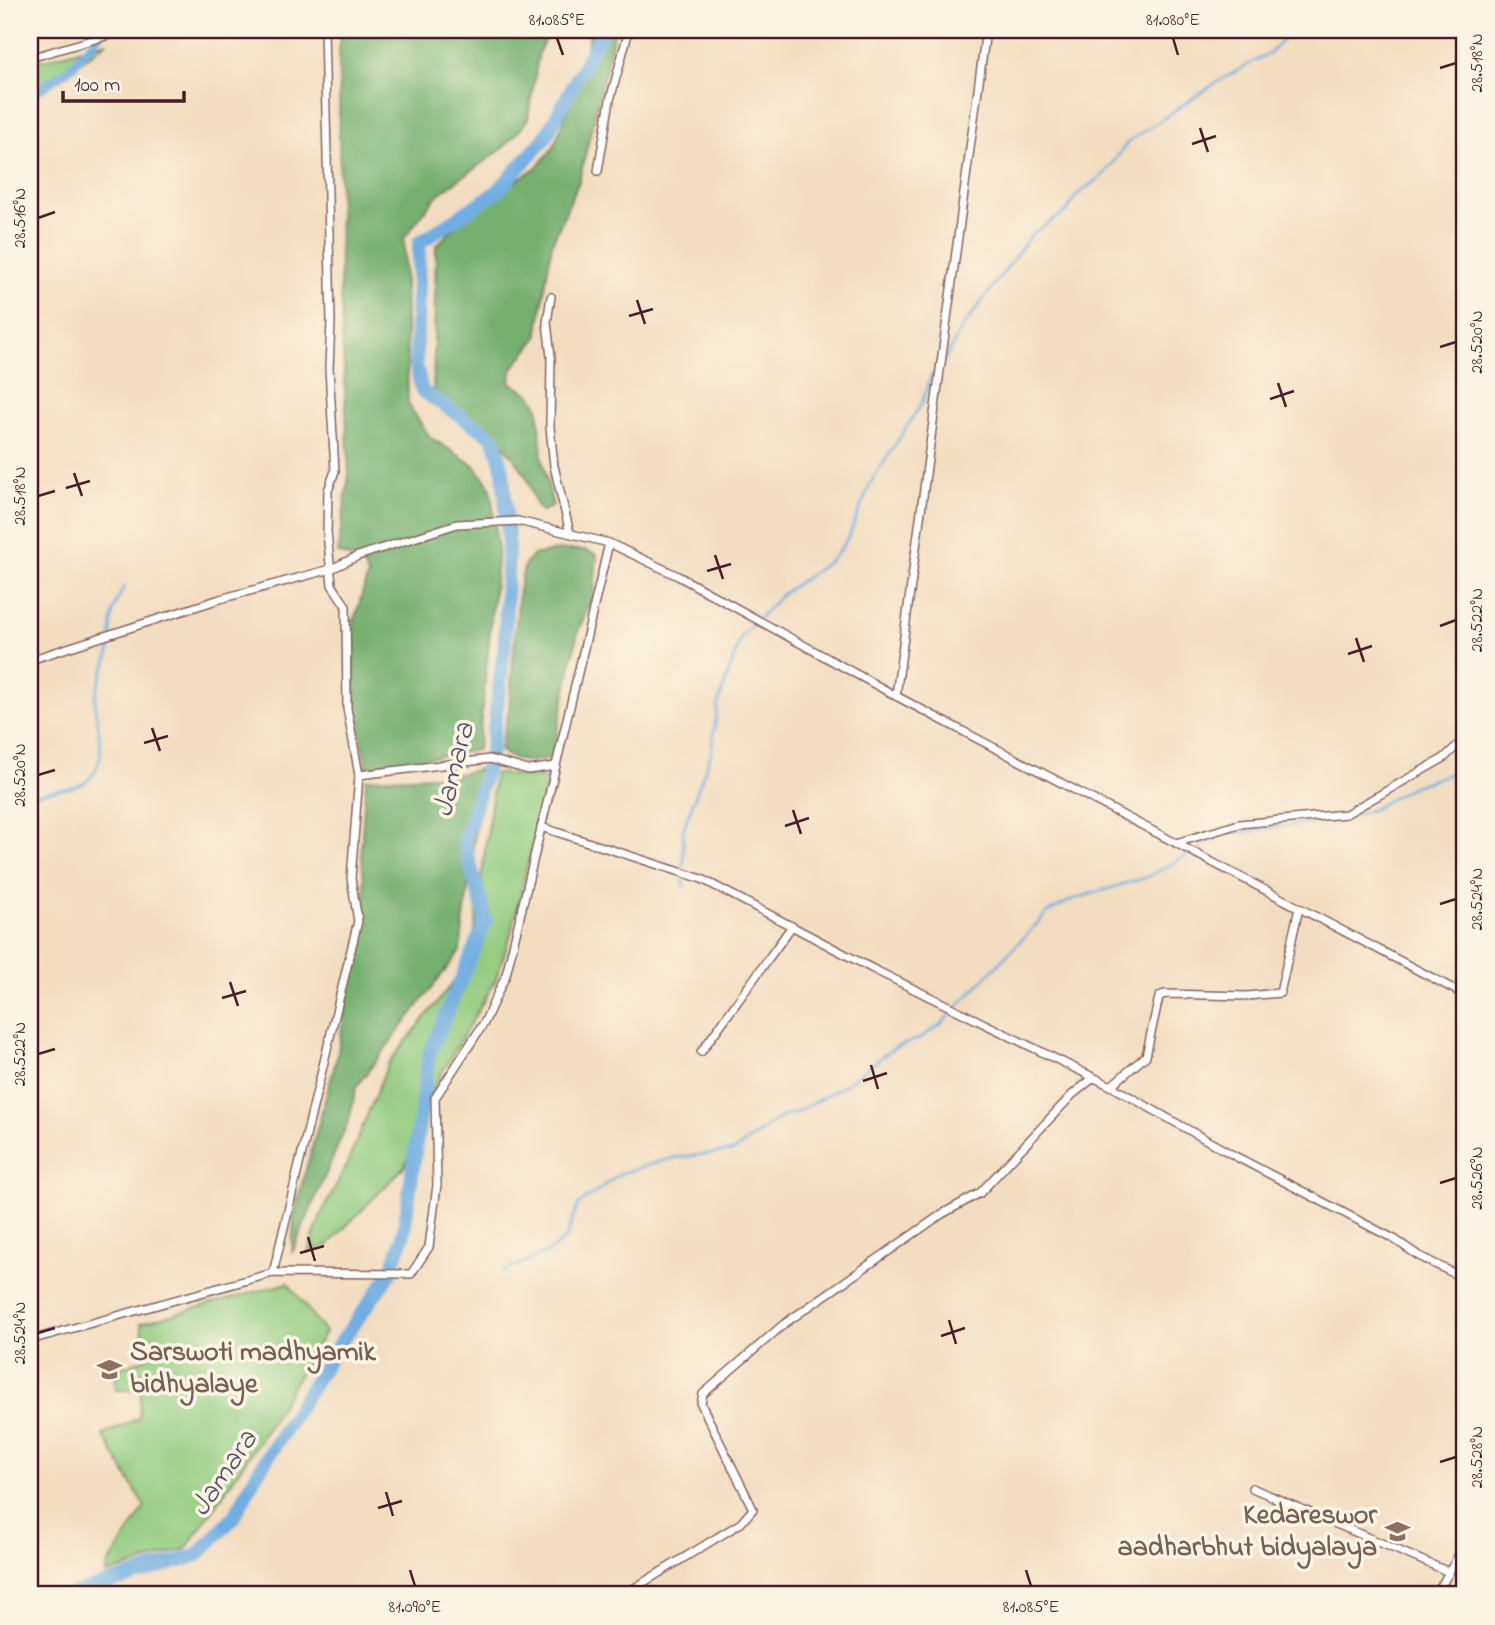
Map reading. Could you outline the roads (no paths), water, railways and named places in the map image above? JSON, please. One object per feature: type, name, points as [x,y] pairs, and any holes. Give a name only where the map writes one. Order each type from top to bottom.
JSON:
[{"type":"street","points":[[30,58],[126,30]]},
{"type":"street","points":[[273,1273],[358,921],[351,878],[359,775],[347,708],[345,606],[332,585],[328,491],[335,471],[329,368],[331,321],[324,30]]},
{"type":"street","points":[[598,171],[610,100],[628,30]]},
{"type":"street","points":[[897,696],[986,30]]},
{"type":"street","points":[[551,298],[547,322],[551,357],[550,427],[554,466],[570,533]]},
{"type":"street","points":[[30,660],[220,599],[331,569],[358,556],[457,524],[518,521],[570,533],[609,543],[678,576],[897,696],[1465,995]]},
{"type":"street","points":[[30,1340],[273,1273],[411,1273],[429,1247],[437,1185],[435,1098],[484,1023],[506,975],[609,543]]},
{"type":"street","points":[[1176,843],[1239,824],[1346,814],[1444,758],[1465,738]]},
{"type":"street","points":[[359,775],[490,759],[528,770],[556,766]]},
{"type":"street","points":[[541,827],[702,879],[1111,1086],[1233,1155],[1465,1279]]},
{"type":"street","points":[[1111,1086],[1146,1056],[1158,998],[1164,994],[1247,996],[1280,993],[1299,908]]},
{"type":"street","points":[[701,1052],[792,926]]},
{"type":"street","points":[[623,1595],[741,1523],[753,1509],[701,1404],[703,1394],[783,1324],[942,1214],[980,1193],[1072,1095],[1093,1079]]},
{"type":"street","points":[[1252,1488],[1449,1572]]},
{"type":"street","points":[[1436,1595],[1465,1544]]},
{"type":"waterway","points":[[30,96],[72,67],[103,30]]},
{"type":"waterway","name":"Jamara","points":[[71,1595],[198,1555],[235,1516],[255,1477],[333,1353],[390,1274],[403,1237],[429,1055],[486,921],[464,842],[490,759],[505,643],[508,538],[503,471],[494,438],[422,391],[416,365],[419,243],[498,191],[545,138],[603,30]]},
{"type":"waterway","points":[[944,361],[962,328],[1032,234],[1067,211],[1076,196],[1105,173],[1128,142],[1217,82],[1271,52],[1292,30]]},
{"type":"waterway","points":[[684,887],[683,830],[711,753],[718,704],[741,637],[782,594],[830,561],[839,551],[849,536],[871,482],[922,403],[930,379],[937,368]]},
{"type":"waterway","points":[[30,798],[84,783],[96,769],[101,750],[95,699],[108,658],[115,606],[125,586]]},
{"type":"waterway","points":[[503,1272],[550,1251],[566,1238],[578,1205],[621,1173],[673,1158],[734,1151],[779,1118],[799,1111],[843,1086],[894,1048],[921,1038],[941,1024],[1048,912],[1074,899],[1148,877],[1222,835],[1350,817],[1373,809],[1411,787],[1452,773],[1462,767],[1465,760]]},
{"type":"place","name":"Sarswoti madhyamik bidhyalaye","points":[[110,1369]]},
{"type":"place","name":"Kedareswor aadharbhut bidyalaya","points":[[1397,1532]]}]
